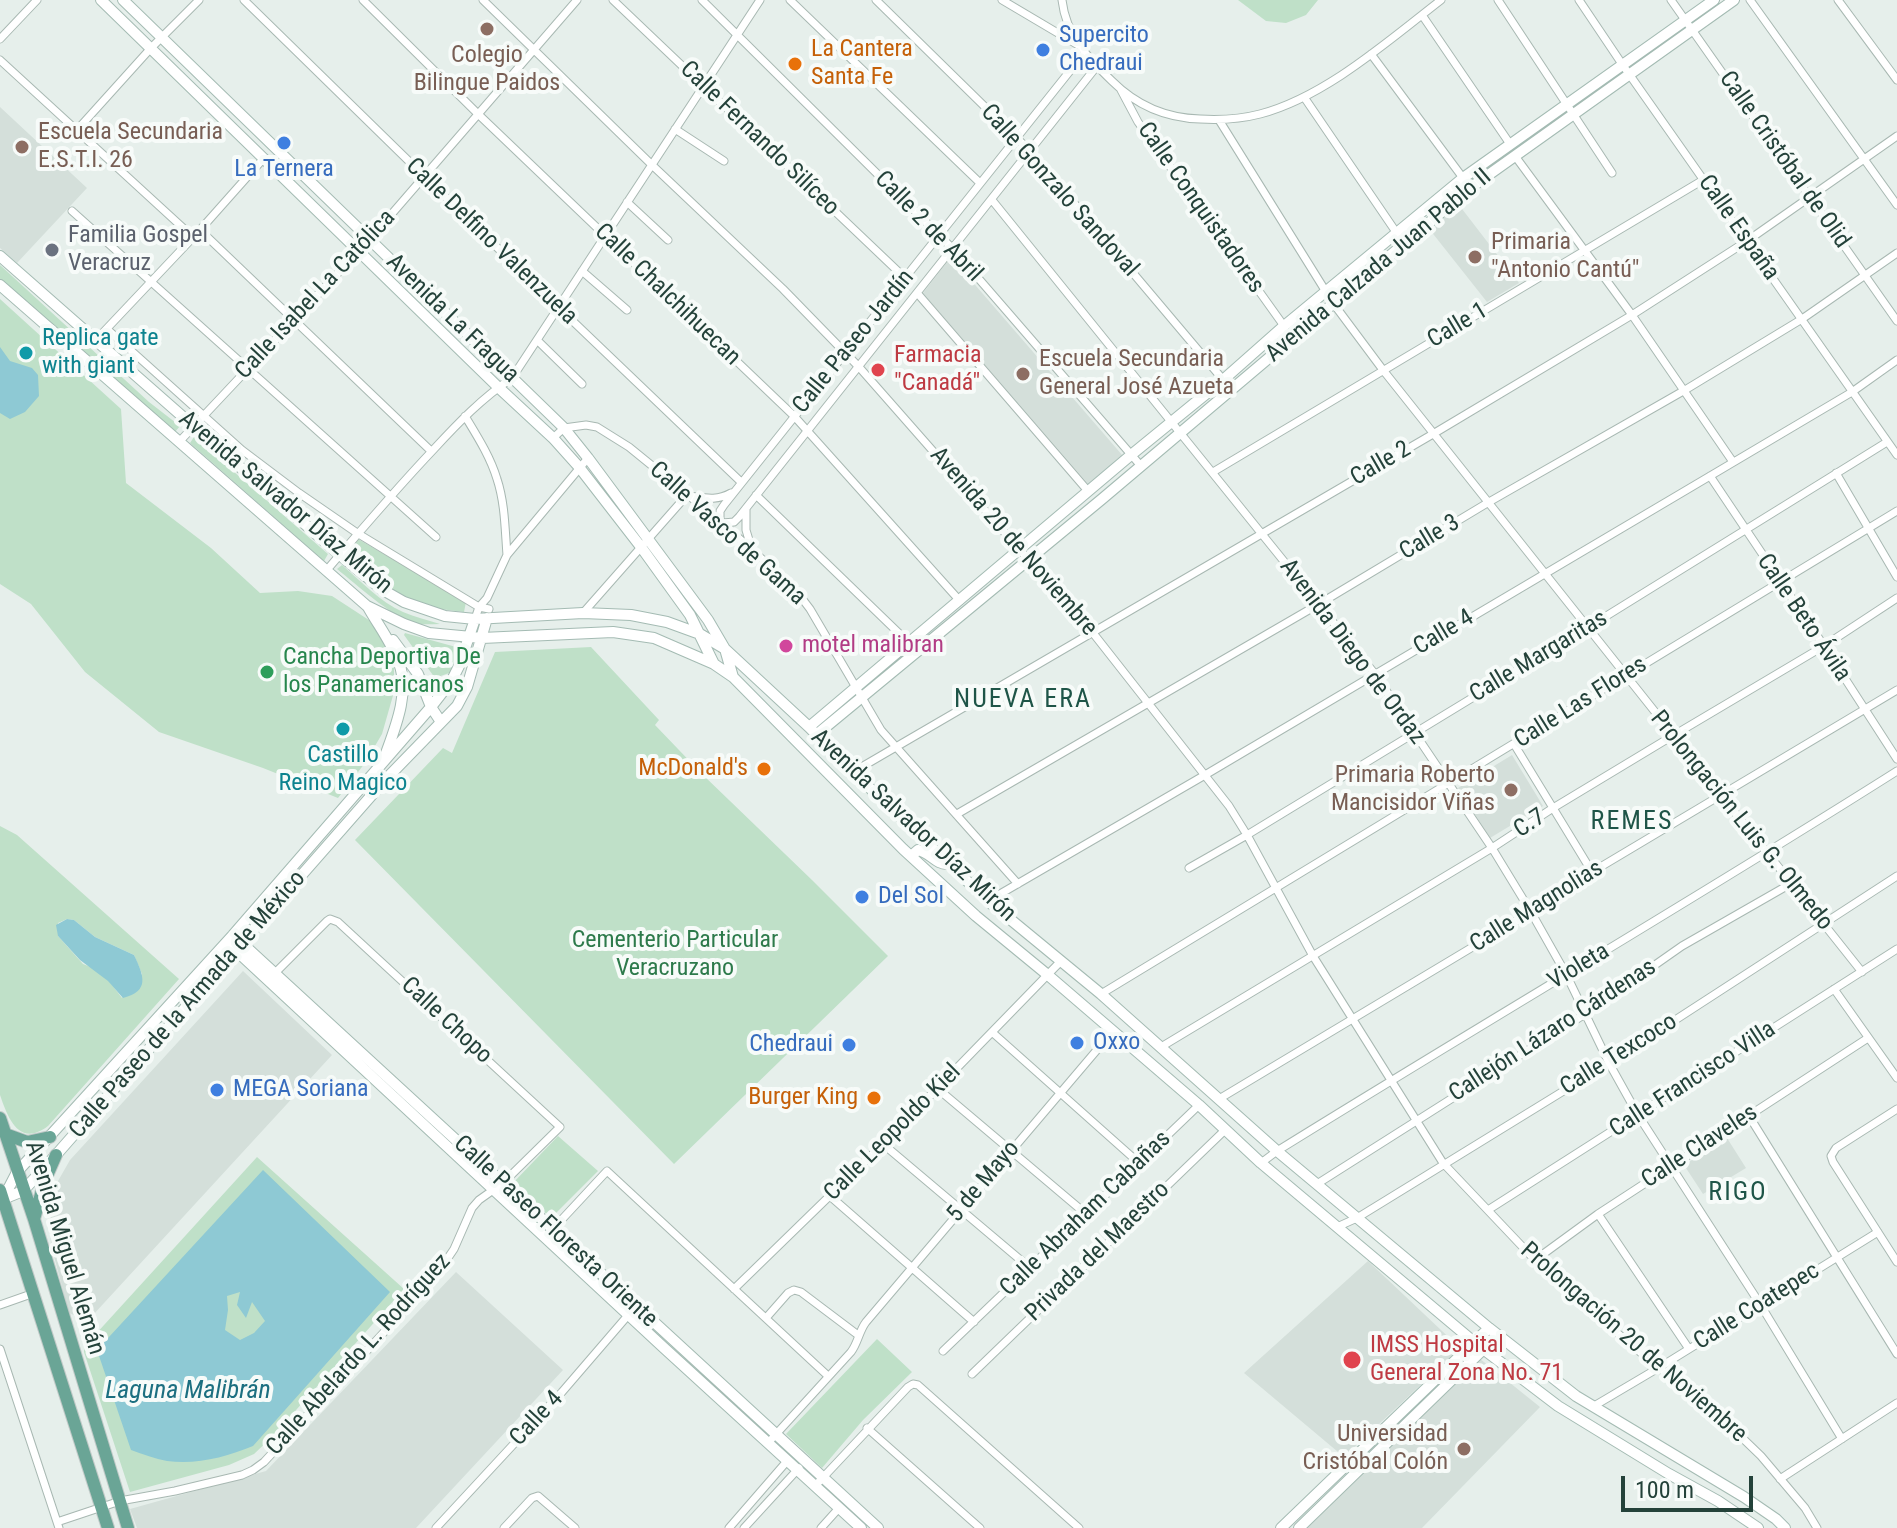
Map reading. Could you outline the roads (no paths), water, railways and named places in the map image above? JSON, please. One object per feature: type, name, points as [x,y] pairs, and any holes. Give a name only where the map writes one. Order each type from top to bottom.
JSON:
[{"type":"main road","name":"Avenida La Fragua","points":[[101,0],[553,438],[708,620],[725,649],[733,677]]},
{"type":"main road","name":"Avenida La Fragua","points":[[123,0],[564,428],[645,543],[690,615],[714,664]]},
{"type":"main road","name":"Avenida Calzada Juan Pablo II","points":[[812,731],[1029,559],[1470,188],[1630,75],[1714,0]]},
{"type":"main road","name":"Avenida Calzada Juan Pablo II","points":[[858,694],[909,643],[1463,178],[1622,64],[1734,0]]},
{"type":"main road","name":"Avenida Salvador Díaz Mirón","points":[[0,256],[340,555],[383,590],[404,602],[445,616],[475,619],[488,614],[631,615],[667,622],[700,634],[725,649],[988,901],[1101,994],[1277,1151],[1489,1328],[1576,1396],[1744,1497],[1785,1528]]},
{"type":"main road","name":"Avenida Salvador Díaz Mirón","points":[[0,285],[367,606],[429,633],[482,638],[613,632],[654,638],[714,664],[733,677],[911,856],[976,916],[1199,1105],[1261,1163],[1474,1342],[1558,1406],[1758,1528]]},
{"type":"main road","points":[[367,606],[394,651],[402,679],[398,721],[384,761]]},
{"type":"main road","name":"Calle Paseo de la Armada de México","points":[[1,1194],[23,1191],[385,780],[457,706],[467,687],[488,614]]},
{"type":"main road","name":"Calle Paseo de la Armada de México","points":[[1,1194],[17,1172],[230,938],[431,707],[459,666],[475,619]]},
{"type":"main road","points":[[378,624],[388,632],[418,674],[431,707],[441,722]]},
{"type":"main road","points":[[911,856],[918,850],[923,851],[941,864],[950,864]]},
{"type":"main road","name":"Calle Paseo Floresta Oriente","points":[[230,938],[499,1186]]},
{"type":"main road","name":"Calle Paseo Floresta Oriente","points":[[240,947],[275,973],[548,1233],[801,1466],[878,1528]]},
{"type":"main road","points":[[189,983],[201,992]]},
{"type":"main road","points":[[154,1022],[166,1031]]},
{"type":"main road","name":"Avenida Miguel Alemán","points":[[0,1118],[128,1528]]},
{"type":"main road","points":[[5,1134],[27,1142],[50,1137]]},
{"type":"main road","points":[[34,1219],[56,1155]]},
{"type":"main road","name":"Avenida Miguel Alemán","points":[[1,1194],[108,1528]]},
{"type":"main road","points":[[1281,1528],[1489,1328]]},
{"type":"main road","points":[[1299,1528],[1498,1335]]},
{"type":"main road","name":"Calle Paseo Floresta Oriente","points":[[819,1482],[839,1508],[861,1528]]},
{"type":"street","points":[[0,39],[37,0]]},
{"type":"street","points":[[77,130],[199,0]]},
{"type":"street","name":"Calle Delfino Valenzuela","points":[[244,0],[741,482]]},
{"type":"street","name":"Calle Chalchihuecan","points":[[363,0],[794,416],[960,601]]},
{"type":"street","name":"Avenida 20 de Noviembre","points":[[483,0],[783,289],[859,367],[1093,633],[1205,775],[1247,835],[1313,956],[1443,1163]]},
{"type":"street","name":"Calle Isabel La Católica","points":[[179,442],[370,239],[577,0]]},
{"type":"street","name":"Calle Fernando Silíceo","points":[[613,0],[905,278]]},
{"type":"street","name":"Calle 2 de Abril","points":[[702,0],[940,235],[1141,466]]},
{"type":"street","points":[[326,571],[431,451],[482,399],[512,378],[760,0]]},
{"type":"street","points":[[790,0],[980,183]]},
{"type":"street","name":"Calle Gonzalo Sandoval","points":[[876,0],[1030,151],[1232,390]]},
{"type":"street","points":[[1002,0],[1082,49]]},
{"type":"street","points":[[1062,0],[1064,16],[1082,49],[1120,88],[1155,112],[1186,119],[1219,120],[1259,114],[1304,97],[1371,54],[1441,0]]},
{"type":"street","points":[[1498,0],[1612,173]]},
{"type":"street","name":"Calle España","points":[[1579,0],[1897,455]]},
{"type":"street","name":"Calle Cristóbal de Olid","points":[[1671,0],[1897,321]]},
{"type":"street","points":[[1750,0],[1897,205]]},
{"type":"street","points":[[1838,0],[1897,80]]},
{"type":"street","points":[[1422,15],[1510,144]]},
{"type":"street","name":"Calle Paseo Jardín","points":[[1082,49],[1017,139],[741,482],[720,511],[721,522],[734,522],[746,509],[1097,66]]},
{"type":"street","points":[[1371,54],[1463,178]]},
{"type":"street","points":[[0,60],[193,237]]},
{"type":"street","name":"Calle Conquistadores","points":[[1120,88],[1138,122],[1284,326]]},
{"type":"street","points":[[1304,97],[1396,232]]},
{"type":"street","name":"Prolongación Luis G. Olmedo","points":[[1219,120],[1333,303],[1383,370],[1862,972]]},
{"type":"street","points":[[675,129],[724,161]]},
{"type":"street","name":"Calle 2","points":[[853,772],[1632,315],[1746,241],[1897,136]]},
{"type":"street","points":[[1515,156],[1632,315],[1733,462]]},
{"type":"street","points":[[96,340],[264,158]]},
{"type":"street","name":"Calle 1","points":[[1213,472],[1703,180]]},
{"type":"street","name":"Avenida Diego de Ordaz","points":[[992,200],[1375,674],[1492,848],[1566,974],[1638,1115],[1760,1304],[1842,1439]]},
{"type":"street","points":[[627,202],[668,240]]},
{"type":"street","points":[[72,211],[436,537]]},
{"type":"street","points":[[200,230],[431,451]]},
{"type":"street","name":"Calle 3","points":[[957,814],[1685,390],[1802,319],[1897,253]]},
{"type":"street","points":[[582,271],[627,310]]},
{"type":"street","points":[[918,294],[1088,491]]},
{"type":"street","name":"Avenida Salvador Díaz Mirón","points":[[107,329],[242,450],[357,533],[488,614]]},
{"type":"street","points":[[537,340],[582,384]]},
{"type":"street","name":"Calle 4","points":[[988,901],[1852,392],[1897,360]]},
{"type":"street","points":[[465,416],[486,451],[497,479],[507,555]]},
{"type":"street","name":"Calle Vasco de Gama","points":[[564,428],[597,427],[629,447],[721,522],[794,588],[810,609],[881,730],[1018,884]]},
{"type":"street","points":[[553,438],[564,428]]},
{"type":"street","name":"Calle Margaritas","points":[[1189,868],[1587,628],[1887,442]]},
{"type":"street","points":[[475,619],[507,555],[588,458]]},
{"type":"street","points":[[1836,473],[1897,577]]},
{"type":"street","name":"Calle Beto Ávila","points":[[1710,476],[1897,759]]},
{"type":"street","points":[[583,613],[687,495],[722,498],[735,491]]},
{"type":"street","points":[[756,495],[909,643]]},
{"type":"street","points":[[746,509],[746,530],[753,552]]},
{"type":"street","name":"Calle Las Flores","points":[[1101,994],[1897,511]]},
{"type":"street","points":[[487,598],[488,614]]},
{"type":"street","name":"C.7","points":[[1161,1047],[1824,646],[1897,598]]},
{"type":"street","name":"Calle Magnolias","points":[[1219,1099],[1897,690]]},
{"type":"street","points":[[1514,744],[1592,872]]},
{"type":"street","name":"Violeta","points":[[1261,1163],[1897,771]]},
{"type":"street","name":"Calle Texcoco","points":[[1337,1227],[1357,1218],[1609,1063],[1897,876]]},
{"type":"street","name":"Callejón Lázaro Cárdenas","points":[[1317,1184],[1586,1016],[1682,946],[1792,883]]},
{"type":"street","name":"Calle Chopo","points":[[275,973],[323,924],[330,919],[338,922],[560,1127]]},
{"type":"street","name":"Calle Francisco Villa","points":[[1488,1210],[1897,949]]},
{"type":"street","name":"Calle Leopoldo Kiel","points":[[734,1289],[938,1089],[1061,961]]},
{"type":"street","points":[[1834,989],[1897,1078]]},
{"type":"street","name":"5 de Mayo","points":[[772,1439],[854,1348],[866,1322],[1113,1031]]},
{"type":"street","points":[[993,1033],[1139,1163]]},
{"type":"street","name":"Calle Claveles","points":[[1535,1260],[1598,1214],[1868,1038]]},
{"type":"street","points":[[938,1089],[1086,1214]]},
{"type":"street","name":"Calle Abraham Cabañas","points":[[943,1351],[1199,1105]]},
{"type":"street","points":[[1897,1109],[1836,1148],[1831,1156],[1897,1262]]},
{"type":"street","points":[[1749,1116],[1897,1354]]},
{"type":"street","name":"Calle Abelardo L. Rodríguez","points":[[58,1525],[101,1506],[242,1475],[264,1462],[435,1277],[454,1249],[472,1208],[479,1200],[499,1186],[560,1127]]},
{"type":"street","name":"Privada del Maestro","points":[[972,1374],[1225,1130]]},
{"type":"street","points":[[883,1144],[1030,1268]]},
{"type":"street","name":"Prolongación 20 de Noviembre","points":[[1443,1163],[1576,1299],[1732,1428],[1761,1456],[1805,1508],[1817,1528]]},
{"type":"street","points":[[548,1233],[607,1171],[828,1376]]},
{"type":"street","points":[[830,1196],[974,1322]]},
{"type":"street","points":[[1598,1214],[1689,1349]]},
{"type":"street","name":"Calle Coatepec","points":[[1594,1406],[1878,1232]]},
{"type":"street","points":[[766,1318],[794,1290],[858,1335]]},
{"type":"street","points":[[0,1305],[34,1293]]},
{"type":"street","name":"Calle 4","points":[[436,1528],[632,1311]]},
{"type":"street","points":[[0,1349],[4,1378],[58,1525]]},
{"type":"street","points":[[819,1482],[867,1428],[913,1384],[918,1385],[1079,1528]]},
{"type":"street","points":[[1780,1479],[1897,1403]]},
{"type":"street","points":[[867,1428],[980,1528]]},
{"type":"street","points":[[1360,1451],[1369,1461]]},
{"type":"street","points":[[729,1528],[791,1456]]},
{"type":"street","points":[[744,1528],[801,1466]]},
{"type":"street","points":[[504,1528],[532,1498],[538,1496],[575,1528]]},
{"type":"street","points":[[821,1528],[839,1508]]},
{"type":"water","points":[[0,347],[10,361],[32,368],[38,375],[39,396],[25,412],[10,419],[0,413]]},
{"type":"water","points":[[67,919],[74,920],[95,937],[134,955],[142,976],[138,991],[123,998],[108,981],[80,960],[58,936],[56,925]]},
{"type":"water","name":"Laguna Malibrán","points":[[263,1170],[390,1292],[253,1446],[211,1459],[167,1461],[131,1450],[97,1350]],"holes":[[[240,1292],[237,1305],[246,1318],[252,1302],[265,1321],[254,1333],[240,1340],[225,1330],[227,1296]]]},
{"type":"place","name":"Colegio Bilingue Paidos","points":[[487,29]]},
{"type":"place","name":"Supercito Chedraui","points":[[1043,50]]},
{"type":"place","name":"La Cantera Santa Fe","points":[[795,64]]},
{"type":"place","name":"La Ternera","points":[[284,143]]},
{"type":"place","name":"Escuela Secundaria E.S.T.I. 26","points":[[22,147]]},
{"type":"place","name":"Familia Gospel Veracruz","points":[[52,250]]},
{"type":"place","name":"Primaria \"Antonio Cantú\"","points":[[1475,257]]},
{"type":"place","name":"Replica gate with giant","points":[[26,353]]},
{"type":"place","name":"Farmacia \"Canadá\"","points":[[878,370]]},
{"type":"place","name":"Escuela Secundaria General José Azueta","points":[[1023,374]]},
{"type":"place","name":"motel malibran","points":[[786,646]]},
{"type":"place","name":"Cancha Deportiva De los Panamericanos","points":[[267,672]]},
{"type":"place","name":"Castillo Reino Magico","points":[[343,729]]},
{"type":"place","name":"McDonald's","points":[[764,769]]},
{"type":"place","name":"Primaria Roberto Mancisidor Viñas","points":[[1511,790]]},
{"type":"place","name":"Del Sol","points":[[862,897]]},
{"type":"place","name":"Oxxo","points":[[1077,1043]]},
{"type":"place","name":"Chedraui","points":[[849,1045]]},
{"type":"place","name":"MEGA Soriana","points":[[217,1090]]},
{"type":"place","name":"Burger King","points":[[874,1098]]},
{"type":"place","name":"IMSS Hospital General Zona No. 71","points":[[1352,1360]]},
{"type":"place","name":"Universidad Cristóbal Colón","points":[[1464,1449]]},
{"type":"district","name":"NUEVA ERA","points":[[1023,700]]},
{"type":"district","name":"REMES","points":[[1632,822]]},
{"type":"district","name":"RIGO","points":[[1738,1193]]},
{"type":"park label","name":"Cementerio Particular Veracruzano","points":[[675,955]]}]
